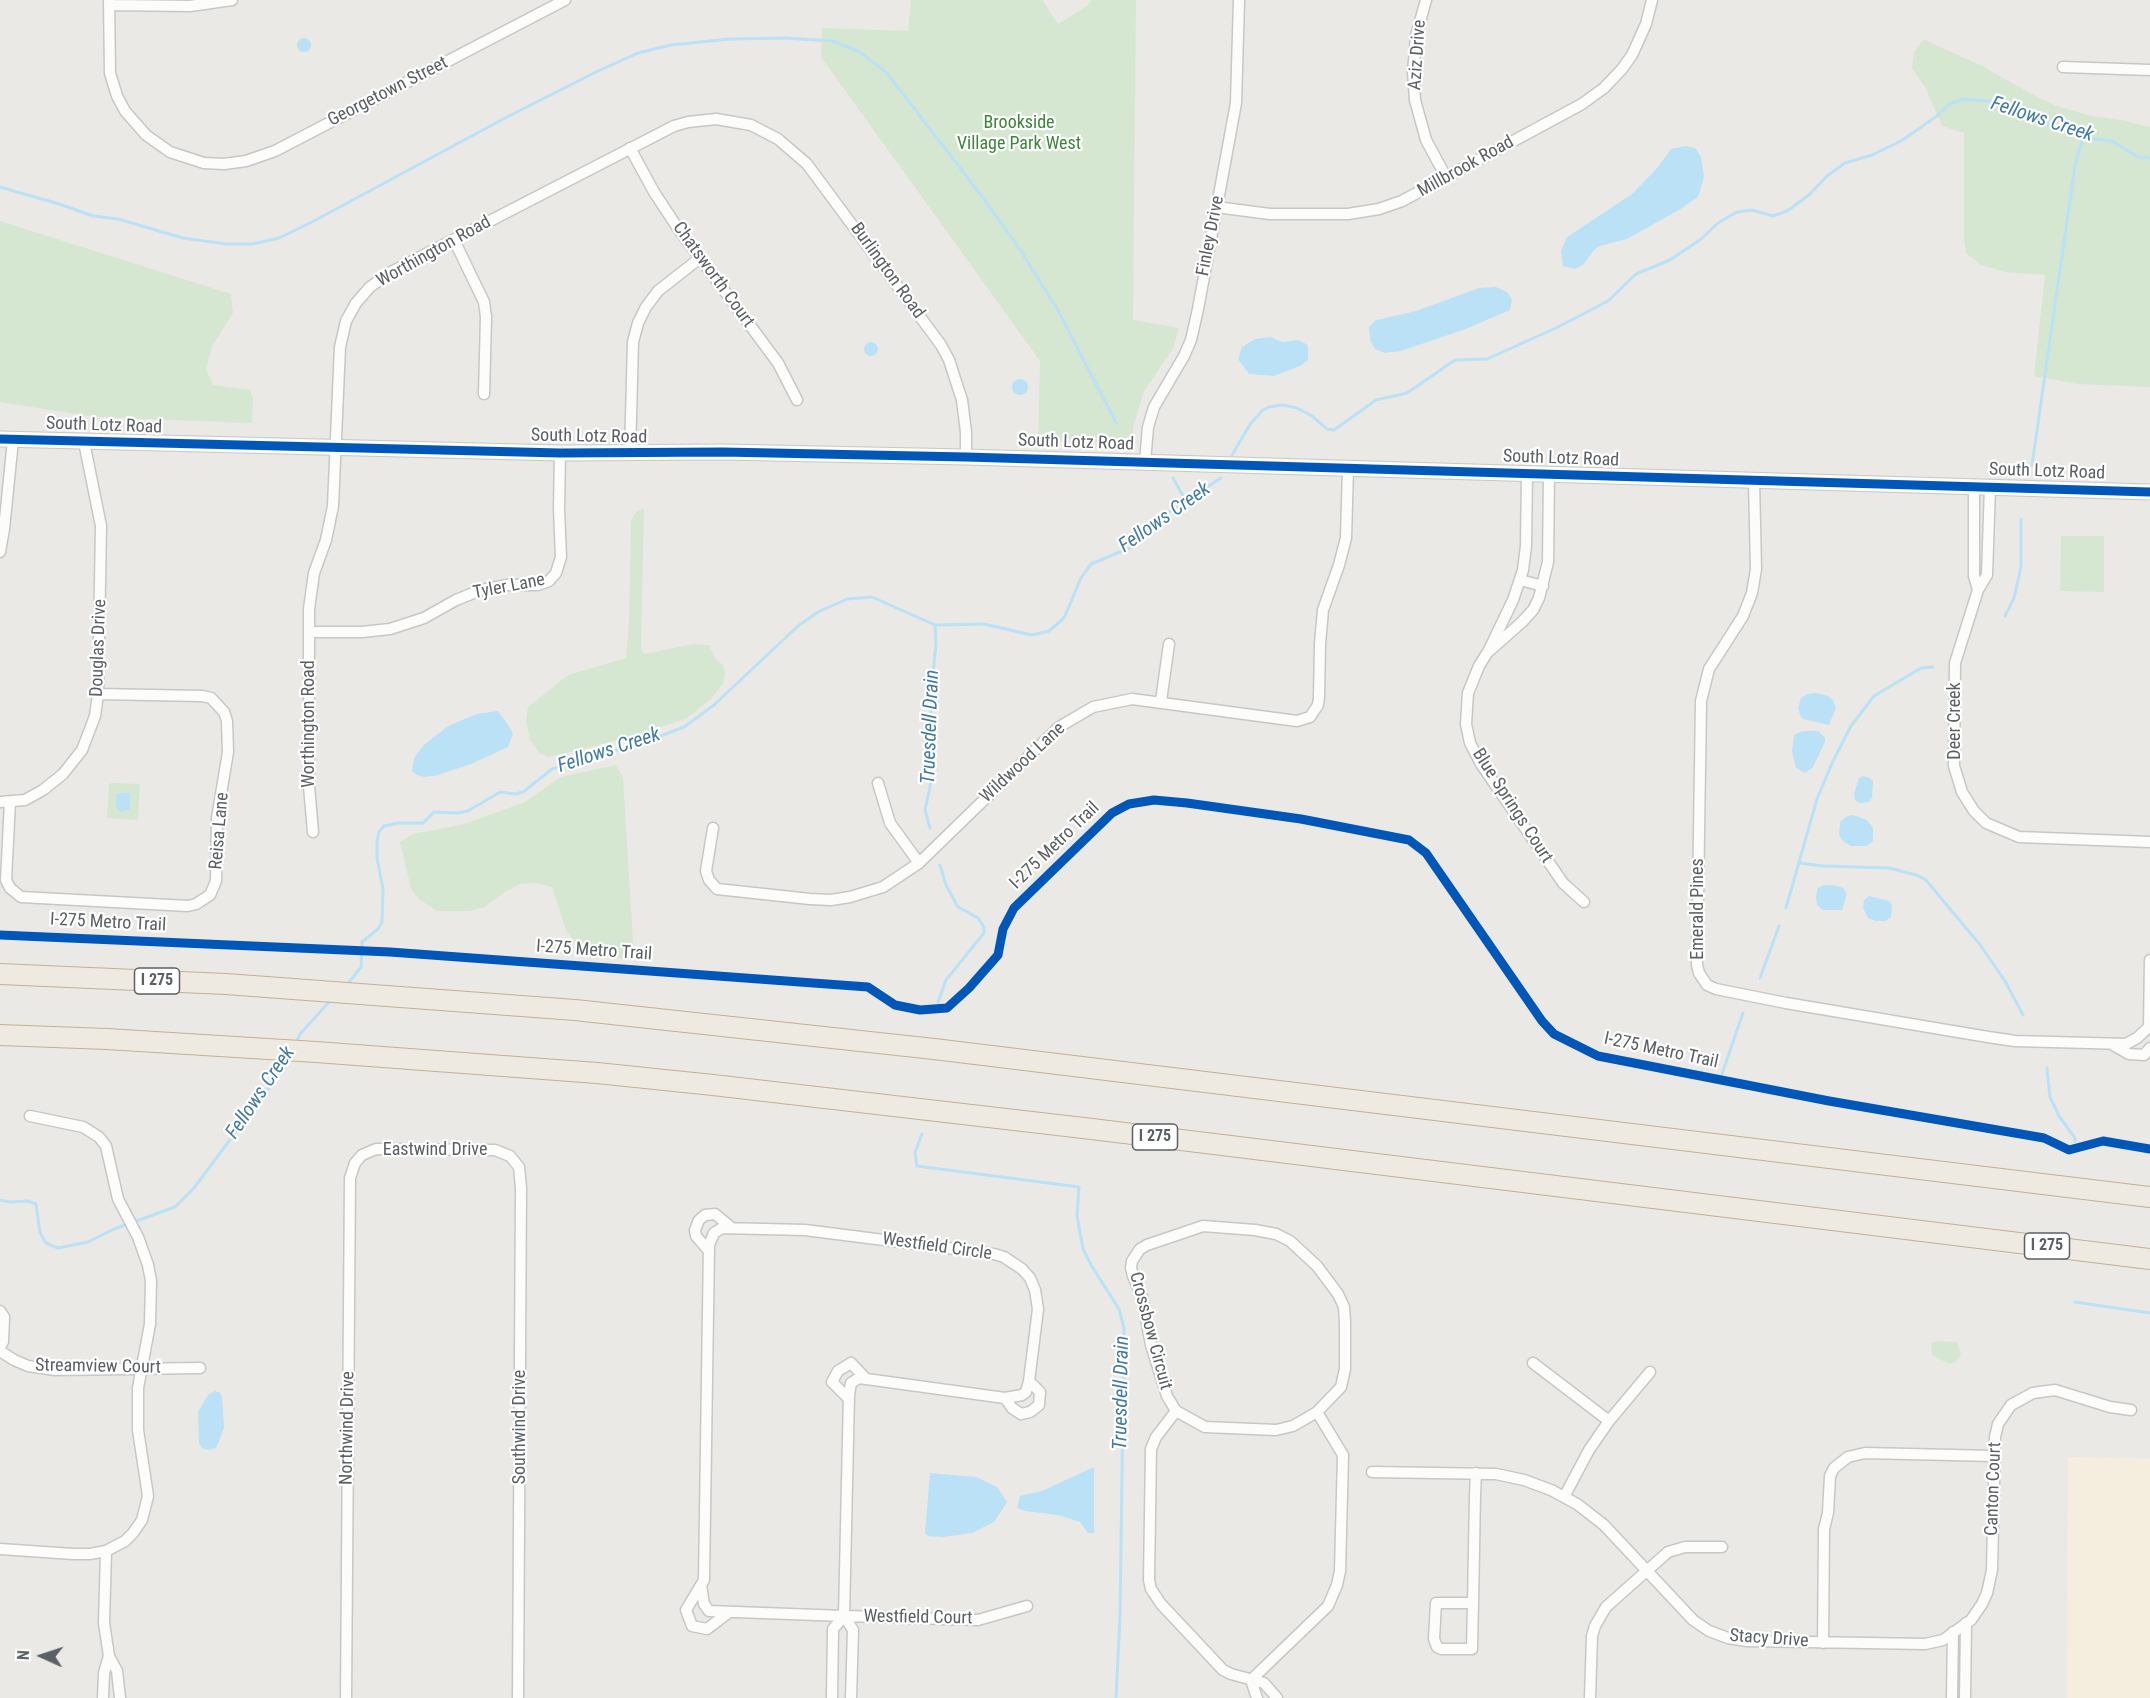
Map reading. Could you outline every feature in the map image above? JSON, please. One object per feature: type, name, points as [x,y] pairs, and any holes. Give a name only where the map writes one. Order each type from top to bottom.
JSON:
[{"type":"highway","name":"I 275","points":[[0,975],[226,984],[575,1010],[922,1047],[2150,1197]]},
{"type":"highway","name":"I 275","points":[[0,1035],[316,1052],[597,1073],[858,1101],[2150,1259]]},
{"type":"street","points":[[109,2],[190,6],[232,0]]},
{"type":"street","name":"Georgetown Street","points":[[109,2],[110,73],[117,96],[125,111],[135,124],[157,144],[180,156],[204,163],[224,164],[246,161],[275,151],[565,0]]},
{"type":"street","name":"Finley Drive","points":[[1145,462],[1148,427],[1154,407],[1191,340],[1237,96],[1239,0]]},
{"type":"street","name":"Aziz Drive","points":[[1426,0],[1416,36],[1413,72],[1415,100],[1426,140],[1446,177]]},
{"type":"street","name":"Millbrook Road","points":[[1216,207],[1270,214],[1360,213],[1402,201],[1582,104],[1604,88],[1622,69],[1636,48],[1646,24],[1652,0]]},
{"type":"street","points":[[2063,68],[2150,70]]},
{"type":"street","name":"Worthington Road","points":[[313,832],[309,786],[311,591],[331,516],[337,448],[340,347],[343,330],[351,311],[363,294],[379,279],[674,126],[716,119],[745,124]]},
{"type":"street","name":"Burlington Road","points":[[745,124],[768,132],[807,164],[941,345],[949,360],[962,400],[966,457]]},
{"type":"street","name":"Chatsworth Court","points":[[630,148],[654,192],[778,363],[797,400]]},
{"type":"street","points":[[454,240],[484,302],[486,318],[484,394]]},
{"type":"street","points":[[630,454],[633,342],[638,323],[658,291],[700,258]]},
{"type":"street","points":[[0,552],[7,439]]},
{"type":"street","name":"South Lotz Road","points":[[7,439],[560,453],[723,452],[966,457],[2150,492]]},
{"type":"street","name":"Douglas Drive","points":[[5,802],[32,796],[57,780],[70,767],[87,740],[95,716],[98,694],[101,526],[84,442]]},
{"type":"street","name":"Tyler Lane","points":[[309,632],[362,633],[390,629],[424,618],[456,600],[481,590],[508,585],[538,585],[549,581],[556,573],[561,557],[560,453]]},
{"type":"street","name":"Wildwood Lane","points":[[713,828],[706,871],[712,885],[722,891],[831,900],[850,897],[883,887],[919,862],[1059,727],[1093,706],[1122,699],[1161,701],[1297,721],[1310,717],[1315,711],[1319,697],[1323,610],[1346,538],[1348,469]]},
{"type":"street","points":[[1487,653],[1514,600],[1520,580],[1526,546],[1527,474]]},
{"type":"street","name":"Blue Springs Court","points":[[1549,475],[1548,562],[1543,586],[1533,610],[1507,638],[1487,653],[1468,693],[1466,713],[1470,743],[1480,764],[1563,883],[1584,902]]},
{"type":"street","name":"Emerald Pines","points":[[1754,480],[1756,569],[1752,593],[1743,616],[1709,669],[1701,700],[1697,955],[1702,980],[1716,989],[2015,1041],[2126,1044],[2149,1029]]},
{"type":"street","name":"Deer Creek","points":[[1974,485],[1974,576],[1978,590]]},
{"type":"street","name":"Deer Creek","points":[[1990,486],[1987,575],[1978,590],[1957,655],[1954,672],[1954,766],[1966,801],[1986,823],[2019,837],[2150,842]]},
{"type":"street","points":[[1520,580],[1543,586]]},
{"type":"street","points":[[1161,701],[1169,644]]},
{"type":"street","name":"Reisa Lane","points":[[5,802],[6,880],[10,888],[21,897],[188,906],[210,895],[216,881],[217,818],[228,752],[227,721],[224,712],[211,698],[202,696],[98,694]]},
{"type":"street","points":[[878,783],[890,823],[919,862]]},
{"type":"street","points":[[2149,1029],[2150,960]]},
{"type":"street","points":[[2110,1043],[2129,1054],[2144,1055],[2150,1048]]},
{"type":"street","points":[[0,1550],[73,1554],[105,1551],[125,1541],[133,1533],[142,1520],[147,1503],[148,1486],[138,1444],[138,1388],[150,1324],[151,1281],[148,1265],[138,1237],[118,1199],[106,1146],[99,1137],[83,1127],[30,1116]]},
{"type":"street","name":"Eastwind Drive","points":[[358,1160],[367,1152],[376,1149],[495,1150],[513,1158]]},
{"type":"street","name":"Southwind Drive","points":[[513,1158],[519,1167],[521,1179],[518,1698]]},
{"type":"street","name":"Northwind Drive","points":[[345,1698],[350,1180],[351,1171],[358,1160]]},
{"type":"street","name":"Westfield Circle","points":[[728,1612],[707,1629],[692,1626],[686,1610],[704,1580],[709,1251],[696,1236],[695,1230],[699,1220],[705,1215],[715,1214],[732,1228],[805,1230],[994,1254],[1015,1263],[1026,1273],[1035,1290],[1038,1309],[1029,1381],[1040,1392],[1039,1405],[1035,1409],[1021,1414],[1012,1408],[1005,1398],[866,1379],[851,1364],[838,1371],[832,1382],[849,1399]]},
{"type":"street","name":"Crossbow Circuit","points":[[1203,1226],[1255,1230],[1276,1234],[1290,1241],[1317,1266],[1338,1294],[1344,1307],[1346,1353],[1341,1387],[1317,1412],[1293,1426],[1276,1430],[1205,1427],[1176,1411],[1167,1396],[1151,1345],[1142,1297],[1131,1268],[1132,1261],[1140,1249],[1203,1226]]},
{"type":"street","points":[[709,1251],[714,1233],[722,1228],[732,1228]]},
{"type":"street","name":"Streamview Court","points":[[0,1311],[4,1317],[3,1342],[0,1349],[14,1360],[28,1366],[55,1370],[200,1368]]},
{"type":"street","points":[[1533,1363],[1609,1421]]},
{"type":"street","points":[[1564,1497],[1581,1462],[1609,1421],[1650,1372]]},
{"type":"street","points":[[851,1698],[853,1630],[844,1616],[849,1399],[851,1383],[859,1378],[866,1379]]},
{"type":"street","points":[[1005,1398],[1022,1395],[1026,1392],[1029,1381]]},
{"type":"street","name":"Canton Court","points":[[1953,1632],[1976,1614],[1991,1579],[1995,1437],[2004,1413],[2022,1398],[2033,1393],[2055,1390],[2092,1403],[2131,1410]]},
{"type":"street","name":"Crossbow Circuit","points":[[1176,1411],[1156,1437],[1151,1449],[1149,1580],[1151,1589],[1161,1604],[1223,1670],[1264,1683],[1277,1698]]},
{"type":"street","points":[[1257,1698],[1251,1680],[1328,1606],[1337,1586],[1340,1571],[1343,1455],[1317,1412]]},
{"type":"street","points":[[1823,1643],[1824,1529],[1828,1513],[1830,1476],[1834,1468],[1848,1457],[1865,1453],[1994,1456]]},
{"type":"street","name":"Stacy Drive","points":[[1372,1472],[1496,1474],[1524,1480],[1564,1497],[1604,1526],[1693,1620],[1718,1635],[1745,1641],[1925,1644],[1943,1640],[1953,1632]]},
{"type":"street","points":[[1473,1603],[1436,1604],[1434,1639],[1437,1647],[1441,1649],[1472,1648],[1476,1473]]},
{"type":"street","points":[[1590,1698],[1591,1645],[1594,1626],[1606,1607],[1668,1552],[1678,1548],[1722,1547]]},
{"type":"street","points":[[105,1551],[104,1623],[109,1656],[117,1671],[120,1698]]},
{"type":"street","name":"Westfield Circle","points":[[701,1585],[704,1604],[709,1611],[844,1616]]},
{"type":"street","name":"Westfield Court","points":[[844,1616],[978,1620],[1027,1606]]},
{"type":"street","points":[[832,1698],[833,1629],[844,1616]]},
{"type":"street","points":[[1965,1698],[1966,1623]]},
{"type":"street","points":[[1952,1698],[1953,1632]]},
{"type":"street","points":[[104,1698],[104,1673],[109,1656]]},
{"type":"shaded area","points":[[2068,1457],[2150,1459],[2150,1698],[2067,1698]]},
{"type":"green space","name":"Brookside Village Park West","points":[[911,0],[1042,0],[1058,24],[1092,0],[1136,0],[1133,320],[1179,328],[1173,348],[1144,391],[1131,443],[1038,441],[1040,361],[821,57],[822,28],[908,31]]},
{"type":"green space","points":[[1923,39],[1982,66],[2057,106],[2091,116],[2150,127],[2150,387],[2077,384],[2034,376],[2045,275],[2005,272],[1981,265],[1966,253],[1964,133],[1942,126],[1925,87],[1912,68],[1914,52]]},
{"type":"green space","points":[[0,221],[231,294],[233,313],[212,346],[206,369],[213,385],[250,390],[253,398],[252,423],[95,417],[0,402]]},
{"type":"green space","points":[[644,508],[641,649],[644,654],[693,644],[709,645],[716,659],[723,665],[725,673],[723,684],[711,699],[687,718],[587,748],[549,757],[540,754],[530,740],[526,720],[528,707],[568,675],[626,658],[631,521],[636,512]]},
{"type":"green space","points":[[2061,536],[2104,536],[2104,592],[2060,591]]},
{"type":"green space","points":[[616,765],[623,778],[634,957],[630,960],[593,954],[579,945],[567,933],[552,887],[536,883],[520,884],[485,907],[469,911],[437,911],[420,900],[411,889],[400,842],[413,834],[460,825],[484,817],[523,803],[561,777]]},
{"type":"green space","points":[[109,784],[140,784],[138,820],[107,818]]},
{"type":"green space","points":[[1936,1341],[1957,1342],[1961,1355],[1955,1363],[1947,1363],[1932,1355],[1931,1343]]},
{"type":"water","points":[[304,38],[309,40],[311,45],[309,50],[304,52],[299,50],[297,45],[299,40]]},
{"type":"water","points":[[1686,146],[1695,148],[1701,157],[1704,177],[1698,197],[1627,239],[1599,246],[1584,264],[1575,269],[1563,266],[1561,251],[1567,237],[1632,194],[1658,167],[1671,149]]},
{"type":"water","points":[[1496,287],[1507,292],[1512,299],[1510,310],[1466,329],[1401,351],[1385,353],[1375,349],[1370,340],[1369,327],[1376,320],[1416,311],[1479,288]]},
{"type":"water","points":[[1270,337],[1283,342],[1298,340],[1308,345],[1308,360],[1300,366],[1274,376],[1249,374],[1238,359],[1242,347],[1255,339]]},
{"type":"water","points":[[871,342],[876,344],[878,349],[876,354],[871,356],[866,354],[864,349],[866,344]]},
{"type":"water","points":[[1020,379],[1028,387],[1020,395],[1012,387]]},
{"type":"water","points":[[1815,693],[1828,696],[1833,700],[1836,708],[1829,725],[1803,719],[1800,715],[1798,708],[1801,698]]},
{"type":"water","points":[[498,711],[513,734],[508,747],[471,764],[434,776],[424,777],[412,771],[414,758],[424,745],[448,726],[477,714]]},
{"type":"water","points":[[1802,731],[1818,731],[1825,738],[1813,767],[1805,773],[1796,768],[1792,751],[1794,735]]},
{"type":"water","points":[[1863,776],[1873,781],[1872,798],[1869,802],[1859,803],[1855,800],[1854,794],[1859,778]]},
{"type":"water","points":[[117,793],[130,793],[130,809],[122,812],[116,808]]},
{"type":"water","points":[[1853,815],[1867,820],[1873,828],[1873,841],[1867,846],[1851,846],[1839,835],[1840,822],[1847,816]]},
{"type":"water","points":[[1824,885],[1843,888],[1847,894],[1842,910],[1823,910],[1817,905],[1818,888]]},
{"type":"water","points":[[1869,896],[1889,901],[1892,905],[1891,917],[1885,921],[1868,918],[1863,908],[1864,900]]},
{"type":"water","points":[[215,1391],[222,1397],[224,1428],[216,1448],[209,1450],[203,1449],[199,1443],[198,1412],[208,1395]]},
{"type":"water","points":[[1094,1467],[1094,1533],[1088,1533],[1080,1522],[1058,1515],[1017,1508],[1020,1496],[1042,1491]]},
{"type":"water","points":[[930,1473],[976,1477],[997,1487],[1007,1502],[994,1522],[972,1533],[943,1537],[928,1536],[925,1533]]},
{"type":"waterway","points":[[0,187],[93,216],[118,219],[183,238],[226,244],[253,244],[279,238],[312,222],[507,117],[638,53],[671,45],[730,39],[785,38],[832,41],[858,51],[886,72],[981,195],[1021,251],[1059,312],[1116,423]]},
{"type":"waterway","name":"Fellows Creek","points":[[1232,455],[1251,423],[1269,407],[1282,405],[1297,408],[1312,416],[1327,429],[1334,430],[1376,400],[1407,393],[1455,360],[1487,359],[1558,327],[1608,301],[1636,274],[1670,260],[1701,239],[1718,223],[1737,212],[1752,210],[1773,216],[1787,211],[1845,163],[1872,155],[1901,141],[1937,116],[1948,105],[1963,99],[1998,102],[2050,125],[2087,138],[2112,141],[2138,157],[2150,158]]},
{"type":"waterway","points":[[2032,465],[2075,166],[2083,137]]},
{"type":"waterway","points":[[1173,478],[1186,501]]},
{"type":"waterway","name":"Fellows Creek","points":[[346,986],[361,967],[362,942],[378,929],[382,922],[383,889],[377,858],[377,841],[379,832],[384,826],[399,823],[423,823],[434,812],[468,811],[500,792],[516,794],[523,792],[552,769],[648,741],[684,727],[714,705],[798,626],[818,612],[847,599],[872,597],[935,625],[984,624],[1032,635],[1049,631],[1064,618],[1081,578],[1091,564],[1132,547],[1166,514],[1221,478]]},
{"type":"waterway","points":[[2005,616],[2014,598],[2021,567],[2021,519]]},
{"type":"waterway","name":"Truesdell Drain","points":[[930,828],[925,810],[930,787],[931,694],[936,644],[935,625]]},
{"type":"waterway","points":[[1786,908],[1817,799],[1851,726],[1874,696],[1921,668],[1933,667]]},
{"type":"waterway","points":[[1799,863],[1889,868],[1925,879],[1981,946],[2005,981],[2023,1015]]},
{"type":"waterway","name":"Truesdell Drain","points":[[938,1002],[946,980],[984,933],[984,927],[978,918],[958,907],[946,885],[940,865]]},
{"type":"waterway","points":[[1760,978],[1779,926]]},
{"type":"waterway","name":"Fellows Creek","points":[[295,1044],[301,1033],[330,1001]]},
{"type":"waterway","points":[[1722,1074],[1743,1013]]},
{"type":"waterway","name":"Fellows Creek","points":[[0,1200],[27,1201],[36,1204],[40,1233],[46,1243],[58,1248],[88,1242],[114,1229],[175,1207],[194,1188],[279,1074],[287,1058]]},
{"type":"waterway","points":[[2047,1068],[2050,1097],[2075,1141]]},
{"type":"waterway","name":"Truesdell Drain","points":[[922,1134],[915,1153],[917,1166],[1079,1187],[1077,1216],[1083,1249],[1119,1309],[1124,1328],[1120,1617],[1116,1698]]},
{"type":"waterway","points":[[2075,1302],[2150,1313]]},
{"type":"cycle path","points":[[0,439],[560,453],[723,452],[966,457],[2150,492]]},
{"type":"cycle path","name":"I-275 Metro Trail","points":[[0,935],[390,952],[868,987],[895,1005],[920,1010],[947,1008],[969,988],[998,955],[1003,929],[1014,908],[1112,813],[1129,804],[1154,800],[1187,803],[1301,819],[1409,840],[1426,853],[1542,1021],[1554,1034],[1598,1056],[1829,1101],[2044,1138],[2069,1150],[2103,1141],[2150,1149]]}]
